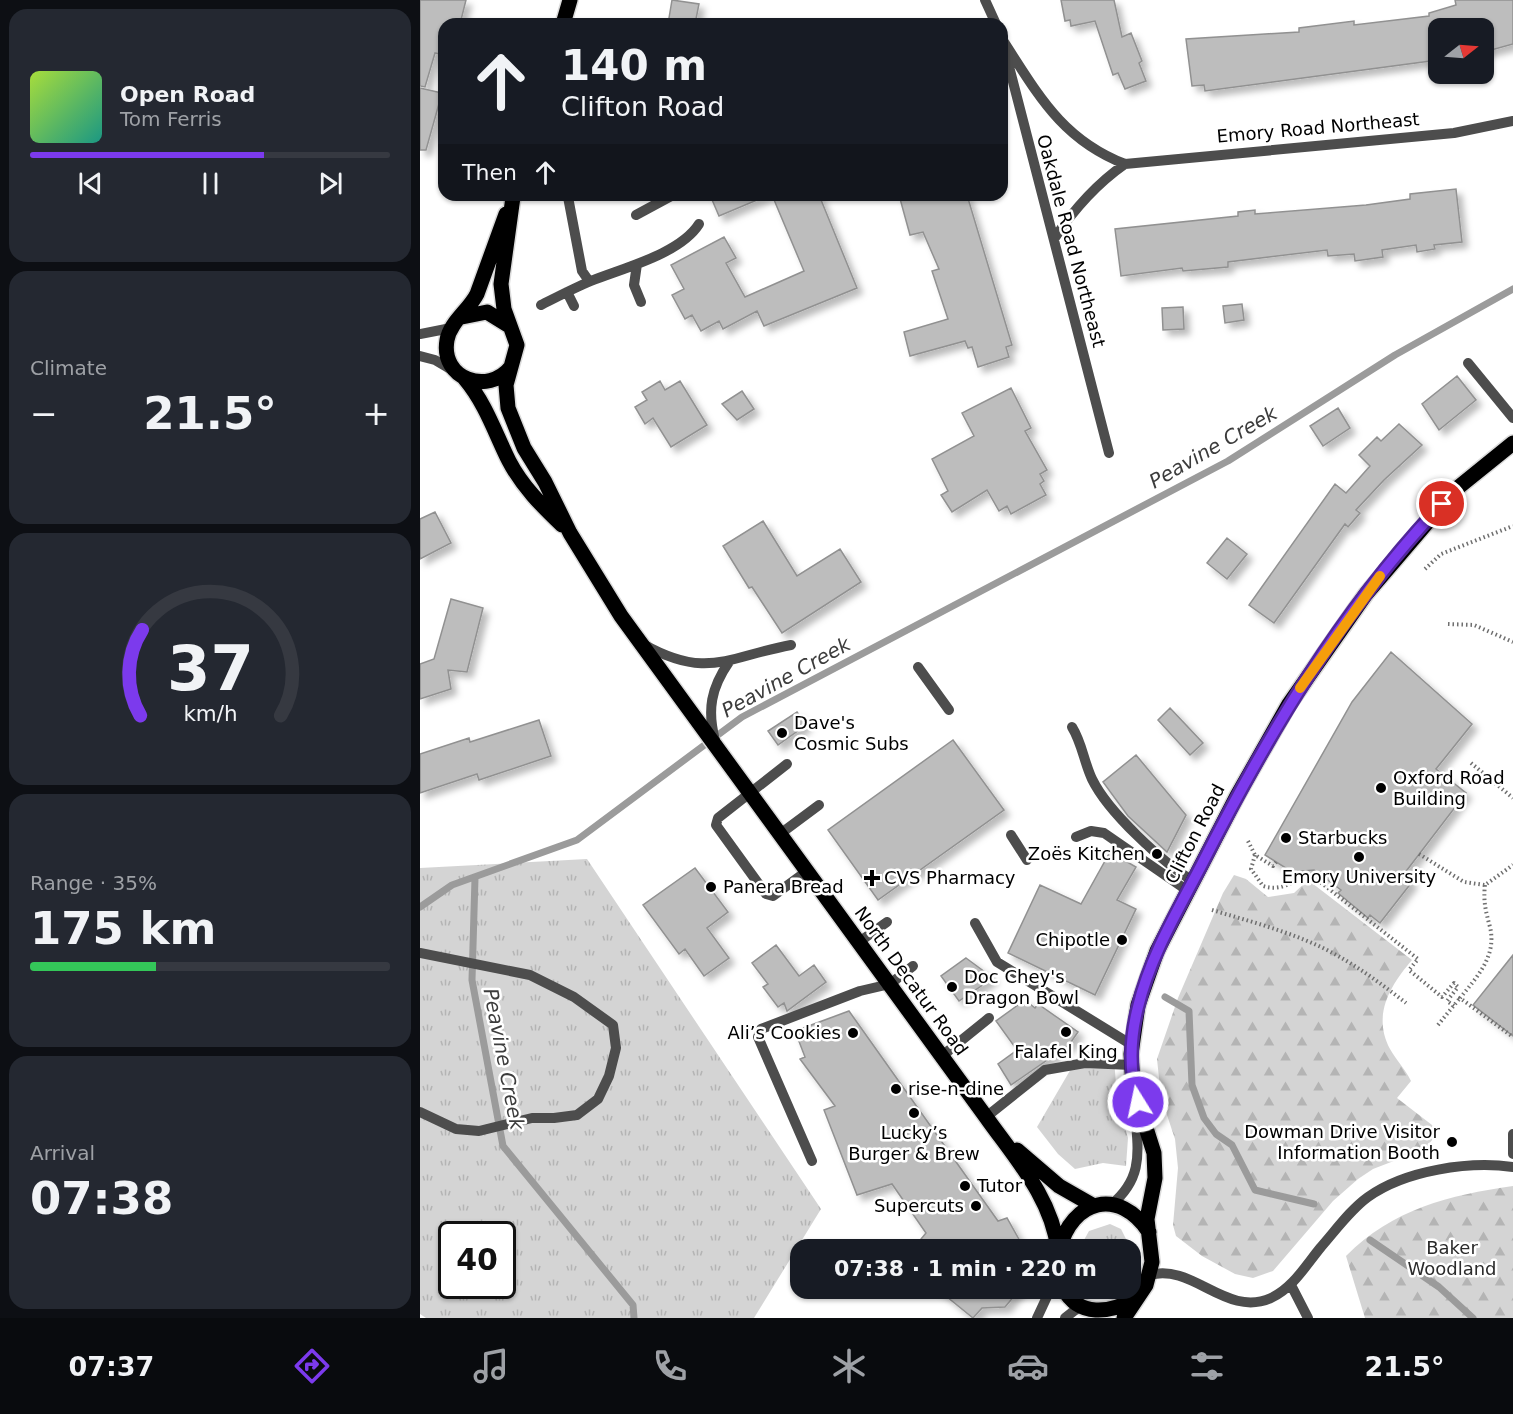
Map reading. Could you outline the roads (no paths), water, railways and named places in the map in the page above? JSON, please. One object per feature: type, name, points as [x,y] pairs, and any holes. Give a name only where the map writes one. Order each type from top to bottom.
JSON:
[{"type":"main road","points":[[565,18],[570,0]]},
{"type":"main road","name":"North Decatur Road","points":[[511,201],[477,294],[462,317],[451,328],[446,342],[447,356],[489,413],[510,463],[528,491],[570,533]]},
{"type":"main road","name":"North Decatur Road","points":[[512,201],[501,284],[508,325],[517,345],[506,384],[510,416],[524,448],[545,482],[570,533],[641,642],[706,723],[726,758],[990,1122],[1045,1202],[1056,1239]]},
{"type":"main road","points":[[462,317],[487,312],[508,325]]},
{"type":"main road","points":[[462,377],[480,383],[494,381],[511,367]]},
{"type":"main road","points":[[1289,704],[1366,594]]},
{"type":"main road","name":"North Decatur Road","points":[[990,1122],[1038,1169],[1083,1201],[1094,1206]]},
{"type":"main road","points":[[1062,1239],[1074,1217],[1094,1206],[1112,1204],[1131,1212],[1149,1232],[1153,1251],[1150,1275],[1141,1290]]},
{"type":"main road","points":[[1073,1299],[1083,1311],[1108,1311],[1134,1299]]},
{"type":"main road","points":[[1125,1318],[1135,1299]]},
{"type":"street","points":[[985,0],[993,18]]},
{"type":"street","points":[[1008,48],[1047,108],[1066,129],[1090,147],[1125,164],[1093,189],[1074,209],[1054,239]]},
{"type":"street","name":"Oakdale Road Northeast","points":[[1008,62],[1109,453]]},
{"type":"street","name":"Emory Road Northeast","points":[[1125,164],[1454,133],[1513,120]]},
{"type":"street","points":[[566,201],[582,271],[590,281]]},
{"type":"street","points":[[636,215],[652,201]]},
{"type":"street","points":[[541,305],[590,281],[637,264],[691,236],[699,224]]},
{"type":"street","points":[[637,264],[634,285],[641,302]]},
{"type":"street","points":[[567,292],[574,306]]},
{"type":"street","points":[[420,334],[451,328]]},
{"type":"street","points":[[420,356],[435,360],[462,377]]},
{"type":"street","points":[[1468,363],[1513,418]]},
{"type":"street","points":[[1366,594],[1390,563],[1455,490],[1513,443]]},
{"type":"street","points":[[641,642],[668,658],[690,663],[729,662],[751,652],[791,645]]},
{"type":"street","points":[[706,723],[715,686],[729,662]]},
{"type":"street","points":[[918,667],[949,710]]},
{"type":"street","points":[[1112,1204],[1129,1187],[1136,1174],[1132,1046],[1136,1015],[1147,979],[1157,951],[1193,881],[1289,704]]},
{"type":"street","points":[[1071,727],[1079,738],[1087,767],[1101,795],[1159,856],[1193,881]]},
{"type":"street","points":[[787,764],[717,818],[716,825],[766,894],[773,896],[807,871]]},
{"type":"street","points":[[780,834],[819,805]]},
{"type":"street","points":[[1076,837],[1091,831],[1104,833],[1188,891]]},
{"type":"street","points":[[1011,835],[1027,860]]},
{"type":"street","points":[[859,942],[887,922]]},
{"type":"street","points":[[975,922],[998,962],[1132,1046]]},
{"type":"street","points":[[420,953],[530,975],[574,997],[613,1024],[616,1048],[609,1076],[598,1099],[577,1115],[532,1118],[479,1131],[456,1129],[420,1112]]},
{"type":"street","points":[[812,1161],[758,1037],[761,1029],[860,991],[890,984],[913,966]]},
{"type":"street","points":[[942,1056],[989,1018]]},
{"type":"street","points":[[990,1122],[1045,1070],[1085,1064],[1132,1065]]},
{"type":"street","points":[[1133,1087],[1154,1153],[1155,1178],[1148,1212],[1149,1232]]},
{"type":"street","points":[[1513,1134],[1513,1154]]},
{"type":"street","points":[[1150,1275],[1158,1273],[1177,1275],[1233,1302],[1249,1303],[1270,1299],[1291,1286],[1348,1215],[1369,1197],[1394,1183],[1475,1163],[1513,1167]]},
{"type":"street","points":[[1291,1286],[1308,1318]]},
{"type":"street","points":[[1037,1318],[1046,1299]]},
{"type":"street","points":[[1065,1318],[1083,1311]]},
{"type":"waterway","name":"Peavine Creek","points":[[420,907],[452,885],[577,840],[742,717],[1228,461],[1395,355],[1513,289]]},
{"type":"waterway","name":"Peavine Creek","points":[[475,878],[472,980],[503,1146],[633,1305],[634,1318]]},
{"type":"waterway","points":[[1165,997],[1189,1011],[1192,1085],[1204,1118],[1216,1134],[1232,1145],[1255,1190],[1314,1204]]},
{"type":"waterway","points":[[1370,1240],[1439,1287],[1473,1318]]},
{"type":"place","name":"Dave's Cosmic Subs","points":[[782,733]]},
{"type":"place","name":"Oxford Road Building","points":[[1381,788]]},
{"type":"place","name":"Starbucks","points":[[1286,838]]},
{"type":"place","name":"Zoës Kitchen","points":[[1157,854]]},
{"type":"place","name":"Emory University","points":[[1359,857]]},
{"type":"place","name":"CVS Pharmacy","points":[[872,878]]},
{"type":"place","name":"Panera Bread","points":[[711,887]]},
{"type":"place","name":"Chipotle","points":[[1122,940]]},
{"type":"place","name":"Doc Chey's Dragon Bowl","points":[[952,987]]},
{"type":"place","name":"Falafel King","points":[[1066,1032]]},
{"type":"place","name":"Ali’s Cookies","points":[[853,1033]]},
{"type":"place","name":"rise-n-dine","points":[[896,1089]]},
{"type":"place","name":"Lucky’s Burger & Brew","points":[[914,1113]]},
{"type":"place","name":"Dowman Drive Visitor Information Booth","points":[[1452,1142]]},
{"type":"place","name":"Tutor","points":[[965,1186]]},
{"type":"place","name":"Supercuts","points":[[976,1206]]},
{"type":"park label","name":"Baker Woodland","points":[[1452,1258]]}]
